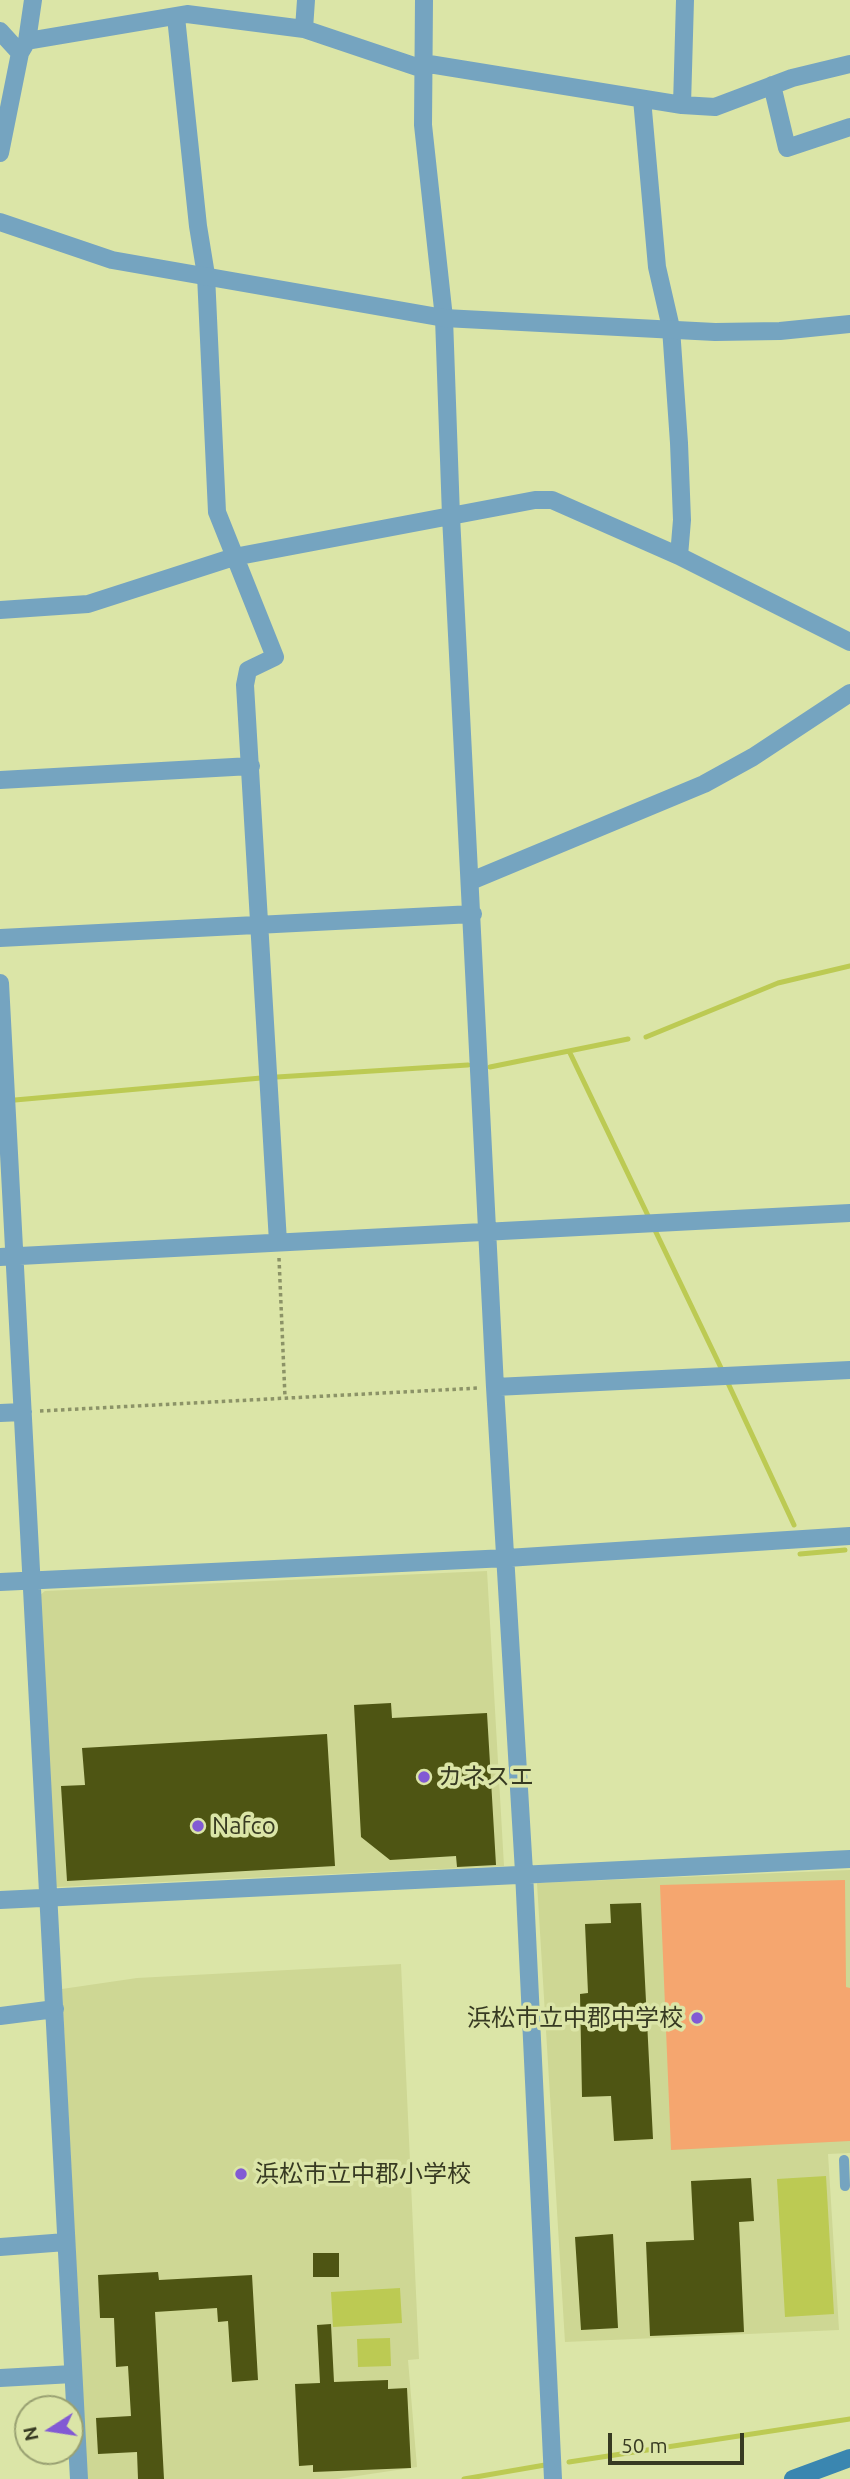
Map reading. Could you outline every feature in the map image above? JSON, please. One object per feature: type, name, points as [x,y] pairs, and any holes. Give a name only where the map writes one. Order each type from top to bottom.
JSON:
[{"type":"main road","points":[[793,2479],[850,2458]]},
{"type":"street","points":[[0,153],[33,0]]},
{"type":"street","points":[[304,29],[306,0]]},
{"type":"street","points":[[424,0],[423,125],[444,318],[451,516],[474,914],[495,1387],[524,1872],[553,2479]]},
{"type":"street","points":[[681,105],[685,0]]},
{"type":"street","points":[[183,10],[198,226],[206,275],[217,512],[275,657],[248,670],[245,685],[278,1242]]},
{"type":"street","points":[[0,31],[23,47],[183,10],[304,29],[423,66],[681,105],[715,107],[772,85],[850,64]]},
{"type":"street","points":[[772,85],[787,148],[850,127]]},
{"type":"street","points":[[642,99],[657,267],[671,328],[680,456],[682,520],[679,556]]},
{"type":"street","points":[[0,222],[112,260],[444,318],[715,332],[780,331],[850,324]]},
{"type":"street","points":[[0,610],[88,604],[234,558],[535,500],[552,500],[679,556],[850,642]]},
{"type":"street","points":[[471,881],[704,783],[753,757],[850,692]]},
{"type":"street","points":[[0,780],[251,766]]},
{"type":"street","points":[[0,938],[474,914]]},
{"type":"street","points":[[0,983],[7,1256],[23,1412],[79,2479]]},
{"type":"street","points":[[7,1256],[488,1229],[850,1213]]},
{"type":"street","points":[[495,1387],[850,1370]]},
{"type":"street","points":[[0,1413],[23,1412]]},
{"type":"street","points":[[0,1582],[507,1558],[850,1536]]},
{"type":"street","points":[[0,1900],[524,1872],[850,1859]]},
{"type":"street","points":[[0,2016],[55,2009]]},
{"type":"street","points":[[0,2247],[66,2242]]},
{"type":"street","points":[[0,2378],[73,2374]]},
{"type":"lane","points":[[842,2160],[845,2186]]},
{"type":"path","points":[[278,1242],[285,1398]]},
{"type":"path","points":[[23,1412],[495,1387]]},
{"type":"shaded area","points":[[487,1571],[504,1866],[56,1887],[39,1596],[45,1591]]},
{"type":"shaded area","name":"浜松市立中郡中学校","points":[[850,1870],[850,2153],[828,2154],[839,2330],[565,2342],[537,1883]]},
{"type":"shaded area","points":[[845,1880],[846,1987],[850,1988],[850,2141],[671,2150],[660,1885]]},
{"type":"shaded area","name":"浜松市立中郡小学校","points":[[401,1964],[419,2359],[408,2360],[417,2467],[337,2479],[87,2479],[62,1989],[137,1978]]},
{"type":"shaded area","points":[[826,2176],[834,2314],[785,2317],[777,2179]]},
{"type":"shaded area","points":[[400,2288],[402,2323],[333,2327],[331,2292]]},
{"type":"shaded area","points":[[390,2338],[391,2366],[358,2367],[357,2339]]},
{"type":"building","name":"カネスエ","points":[[391,1703],[392,1718],[487,1713],[496,1865],[457,1867],[456,1856],[390,1860],[361,1837],[354,1705]]},
{"type":"building","name":"Nafco","points":[[327,1734],[335,1866],[67,1881],[61,1786],[85,1785],[82,1748]]},
{"type":"building","points":[[641,1903],[653,2139],[614,2141],[611,2096],[582,2097],[580,1994],[588,1993],[585,1924],[611,1923],[610,1904]]},
{"type":"building","points":[[751,2178],[754,2221],[739,2222],[744,2332],[650,2336],[646,2242],[694,2240],[691,2181]]},
{"type":"building","points":[[613,2234],[618,2328],[581,2330],[575,2237]]},
{"type":"building","points":[[313,2253],[339,2253],[339,2277],[313,2277]]},
{"type":"building","points":[[158,2272],[159,2280],[252,2275],[258,2380],[232,2382],[228,2321],[218,2322],[217,2308],[155,2312],[164,2479],[138,2479],[137,2452],[98,2454],[96,2418],[131,2416],[128,2366],[116,2367],[114,2318],[100,2318],[98,2275]]},
{"type":"building","points":[[331,2324],[334,2382],[388,2380],[388,2389],[407,2388],[411,2468],[313,2472],[313,2465],[299,2466],[295,2384],[320,2383],[317,2325]]},
{"type":"waterway","points":[[646,1037],[778,983],[850,966]]},
{"type":"waterway","points":[[490,1067],[628,1039]]},
{"type":"waterway","points":[[570,1053],[723,1372]]},
{"type":"waterway","points":[[15,1100],[261,1078],[468,1065]]},
{"type":"waterway","points":[[727,1381],[794,1525]]},
{"type":"waterway","points":[[800,1554],[845,1550]]},
{"type":"waterway","points":[[569,2462],[850,2419]]},
{"type":"waterway","points":[[464,2479],[545,2465]]},
{"type":"place","name":"カネスエ","points":[[424,1777]]},
{"type":"place","name":"Nafco","points":[[198,1826]]},
{"type":"place","name":"浜松市立中郡中学校","points":[[697,2018]]},
{"type":"place","name":"浜松市立中郡小学校","points":[[241,2174]]}]
